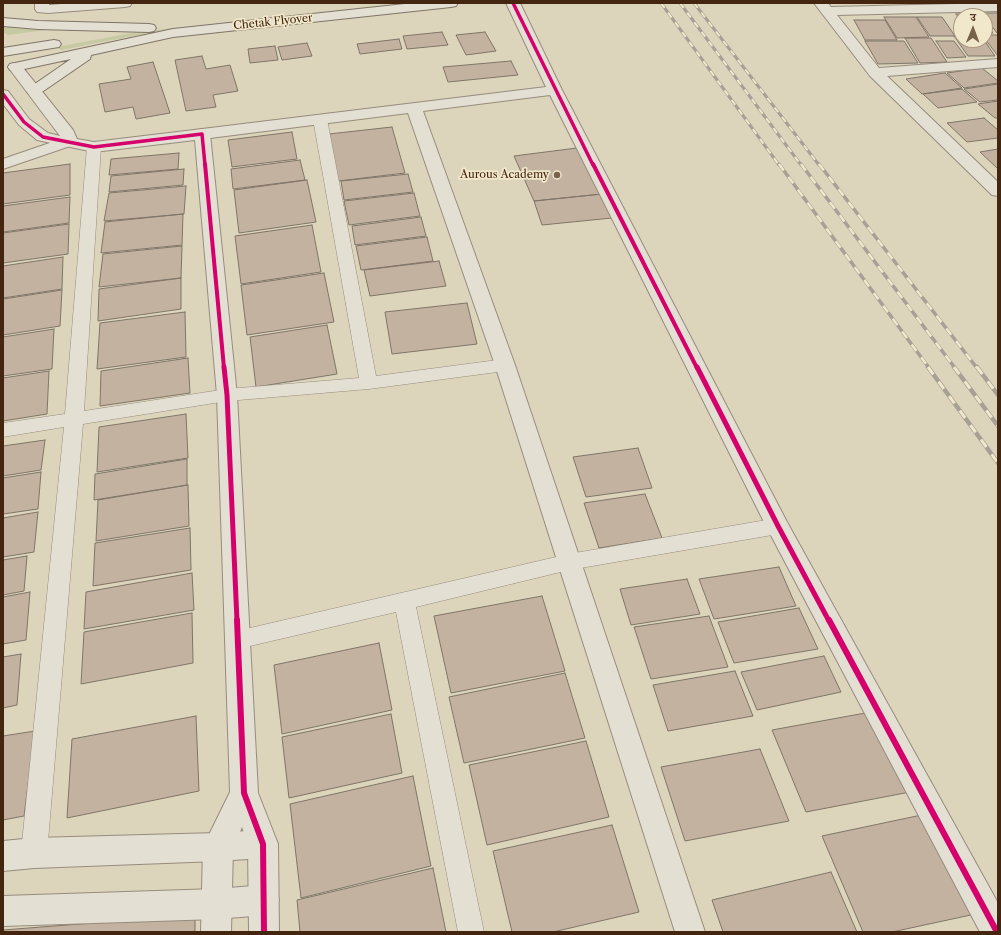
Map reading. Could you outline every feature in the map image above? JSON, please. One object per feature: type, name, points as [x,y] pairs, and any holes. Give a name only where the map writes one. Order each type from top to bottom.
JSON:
[{"type":"street","points":[[42,3],[42,9],[124,3]]},
{"type":"street","name":"Chetak Flyover","points":[[149,28],[210,18],[340,3]]},
{"type":"street","name":"Chetak Flyover","points":[[9,70],[96,49],[172,33],[452,3]]},
{"type":"street","points":[[513,3],[555,90],[778,526],[998,932]]},
{"type":"street","points":[[824,7],[998,7]]},
{"type":"street","points":[[824,7],[875,73],[998,191]]},
{"type":"street","points":[[3,22],[38,25],[149,28]]},
{"type":"street","points":[[3,52],[149,28]]},
{"type":"street","points":[[34,91],[96,49]]},
{"type":"street","points":[[3,52],[13,54],[17,58],[18,62],[9,70],[34,91],[67,133],[70,141]]},
{"type":"street","points":[[875,73],[992,63],[998,73]]},
{"type":"street","points":[[3,94],[24,122],[42,137],[70,141],[94,147],[555,90]]},
{"type":"street","points":[[414,108],[506,365],[690,932]]},
{"type":"street","points":[[3,119],[24,122]]},
{"type":"street","points":[[202,134],[227,395],[244,793],[263,844],[264,932]]},
{"type":"street","points":[[3,164],[70,141]]},
{"type":"street","points":[[217,918],[218,847],[244,793]]},
{"type":"street","points":[[3,856],[34,853],[218,847],[263,844]]},
{"type":"street","points":[[3,911],[217,918],[264,900]]},
{"type":"lane","points":[[320,119],[369,383]]},
{"type":"lane","points":[[34,853],[74,418],[94,147]]},
{"type":"lane","points":[[3,430],[227,395],[369,383],[506,365]]},
{"type":"lane","points":[[237,640],[569,562],[778,526]]},
{"type":"lane","points":[[404,600],[471,932]]},
{"type":"green space","points":[[3,27],[46,30],[8,35],[3,32]]},
{"type":"green space","points":[[174,28],[61,50],[56,47],[137,32]]},
{"type":"building","points":[[993,13],[998,13],[997,33],[993,28]]},
{"type":"building","points":[[884,17],[916,17],[929,37],[897,38]]},
{"type":"building","points":[[917,17],[942,17],[953,33],[953,36],[930,36]]},
{"type":"building","points":[[854,20],[885,20],[897,40],[865,40]]},
{"type":"building","points":[[442,32],[448,45],[407,49],[403,36]]},
{"type":"building","points":[[485,32],[496,51],[466,55],[456,35]]},
{"type":"building","points":[[993,35],[998,35],[998,56],[992,48]]},
{"type":"building","points":[[905,38],[931,38],[947,62],[920,63]]},
{"type":"building","points":[[399,39],[402,49],[360,54],[357,44]]},
{"type":"building","points":[[865,41],[904,41],[918,63],[878,64]]},
{"type":"building","points":[[936,41],[953,41],[953,48],[959,48],[966,57],[947,58]]},
{"type":"building","points":[[307,43],[312,56],[282,60],[278,47]]},
{"type":"building","points":[[275,46],[278,60],[250,63],[248,49]]},
{"type":"building","points":[[962,48],[990,48],[995,56],[968,56]]},
{"type":"building","points":[[202,56],[206,69],[230,65],[238,91],[213,95],[216,107],[186,111],[175,60]]},
{"type":"building","points":[[511,61],[518,75],[448,82],[443,67]]},
{"type":"building","points":[[153,62],[170,113],[136,119],[133,107],[105,112],[99,84],[131,79],[127,67]]},
{"type":"building","points":[[982,68],[998,81],[998,83],[964,88],[947,73]]},
{"type":"building","points":[[945,73],[962,88],[922,94],[906,79]]},
{"type":"building","points":[[998,84],[998,100],[980,102],[964,89]]},
{"type":"building","points":[[962,89],[977,102],[938,108],[923,94]]},
{"type":"building","points":[[998,101],[998,118],[995,118],[978,104]]},
{"type":"building","points":[[984,118],[998,130],[998,138],[967,142],[947,123]]},
{"type":"building","points":[[392,127],[405,173],[338,181],[329,134]]},
{"type":"building","points":[[292,132],[297,159],[232,167],[228,140]]},
{"type":"building","name":"Aurous Academy","points":[[577,148],[602,194],[534,201],[514,156]]},
{"type":"building","points":[[998,149],[998,169],[980,152]]},
{"type":"building","points":[[179,153],[178,169],[109,175],[111,159]]},
{"type":"building","points":[[300,160],[305,180],[233,189],[231,169]]},
{"type":"building","points":[[70,164],[70,195],[3,204],[3,173]]},
{"type":"building","points":[[184,169],[183,185],[109,192],[111,176]]},
{"type":"building","points":[[408,174],[413,192],[344,200],[341,181]]},
{"type":"building","points":[[307,180],[316,222],[239,233],[234,190]]},
{"type":"building","points":[[186,186],[184,214],[104,221],[109,193]]},
{"type":"building","points":[[414,193],[420,216],[349,225],[344,201]]},
{"type":"building","points":[[602,194],[612,218],[542,225],[534,201]]},
{"type":"building","points":[[70,197],[69,223],[3,232],[3,206]]},
{"type":"building","points":[[183,214],[182,245],[101,253],[105,222]]},
{"type":"building","points":[[421,217],[426,236],[355,245],[352,226]]},
{"type":"building","points":[[69,224],[68,254],[3,263],[3,233]]},
{"type":"building","points":[[312,225],[321,272],[241,284],[235,236]]},
{"type":"building","points":[[427,237],[433,261],[361,270],[356,246]]},
{"type":"building","points":[[182,246],[181,278],[99,287],[103,254]]},
{"type":"building","points":[[63,257],[62,289],[3,298],[3,266]]},
{"type":"building","points":[[439,261],[446,286],[370,296],[364,270]]},
{"type":"building","points":[[324,273],[334,322],[247,335],[241,285]]},
{"type":"building","points":[[181,278],[181,309],[98,321],[99,289]]},
{"type":"building","points":[[62,290],[60,326],[3,335],[3,299]]},
{"type":"building","points":[[467,303],[477,344],[392,354],[385,312]]},
{"type":"building","points":[[185,312],[186,357],[97,369],[100,323]]},
{"type":"building","points":[[327,325],[337,374],[256,387],[250,337]]},
{"type":"building","points":[[54,329],[52,369],[3,376],[3,337]]},
{"type":"building","points":[[188,358],[190,393],[100,406],[101,371]]},
{"type":"building","points":[[49,371],[47,414],[3,421],[3,378]]},
{"type":"building","points":[[186,414],[188,458],[97,472],[99,427]]},
{"type":"building","points":[[45,440],[41,470],[3,476],[3,446]]},
{"type":"building","points":[[638,448],[652,488],[586,497],[573,457]]},
{"type":"building","points":[[187,459],[187,485],[94,500],[95,474]]},
{"type":"building","points":[[41,472],[38,509],[3,514],[3,478]]},
{"type":"building","points":[[188,485],[189,526],[96,541],[98,500]]},
{"type":"building","points":[[645,494],[662,538],[599,548],[584,503]]},
{"type":"building","points":[[38,512],[34,552],[3,557],[3,518]]},
{"type":"building","points":[[190,528],[191,570],[93,586],[95,543]]},
{"type":"building","points":[[27,556],[24,591],[3,595],[3,560]]},
{"type":"building","points":[[779,567],[796,606],[714,619],[699,579]]},
{"type":"building","points":[[192,573],[194,610],[84,629],[86,592]]},
{"type":"building","points":[[687,579],[700,614],[631,625],[620,589]]},
{"type":"building","points":[[30,592],[26,640],[3,644],[3,597]]},
{"type":"building","points":[[542,596],[565,671],[451,693],[434,616]]},
{"type":"building","points":[[799,608],[818,649],[734,663],[718,622]]},
{"type":"building","points":[[192,613],[193,663],[81,684],[84,632]]},
{"type":"building","points":[[709,616],[728,667],[651,679],[634,627]]},
{"type":"building","points":[[379,643],[392,710],[282,734],[274,665]]},
{"type":"building","points":[[21,654],[17,705],[3,708],[3,657]]},
{"type":"building","points":[[824,656],[841,692],[757,710],[741,672]]},
{"type":"building","points":[[735,671],[753,716],[668,731],[653,685]]},
{"type":"building","points":[[565,673],[585,738],[464,763],[449,697]]},
{"type":"building","points":[[871,712],[910,792],[806,812],[772,730]]},
{"type":"building","points":[[391,714],[402,773],[289,798],[282,737]]},
{"type":"building","points":[[196,716],[199,791],[67,818],[72,739]]},
{"type":"building","points":[[35,731],[24,816],[3,820],[3,736]]},
{"type":"building","points":[[586,741],[609,817],[487,845],[469,765]]},
{"type":"building","points":[[760,749],[789,821],[685,841],[661,767]]},
{"type":"building","points":[[413,776],[431,866],[301,898],[290,804]]},
{"type":"building","points":[[931,813],[980,913],[892,932],[863,932],[822,836]]},
{"type":"building","points":[[612,825],[639,912],[553,932],[512,932],[493,851]]},
{"type":"building","points":[[433,868],[446,932],[300,932],[297,900]]},
{"type":"building","points":[[831,872],[857,932],[723,932],[712,900]]},
{"type":"building","points":[[195,915],[195,932],[3,932],[3,930]]},
{"type":"railway","points":[[661,3],[779,165]]},
{"type":"railway","points":[[680,3],[801,165]]},
{"type":"railway","points":[[694,3],[819,165]]},
{"type":"railway","points":[[779,164],[929,368]]},
{"type":"railway","points":[[801,164],[955,368]]},
{"type":"railway","points":[[819,164],[977,368]]},
{"type":"railway","points":[[928,367],[998,463]]},
{"type":"railway","points":[[954,367],[998,426]]},
{"type":"railway","points":[[977,367],[998,395]]},
{"type":"cycle path","points":[[513,3],[555,90],[778,526],[997,932]]},
{"type":"cycle path","points":[[3,94],[24,122],[43,137],[94,147],[202,134],[227,395],[244,793],[263,844],[264,932]]},
{"type":"place","name":"Aurous Academy","points":[[557,175]]}]
